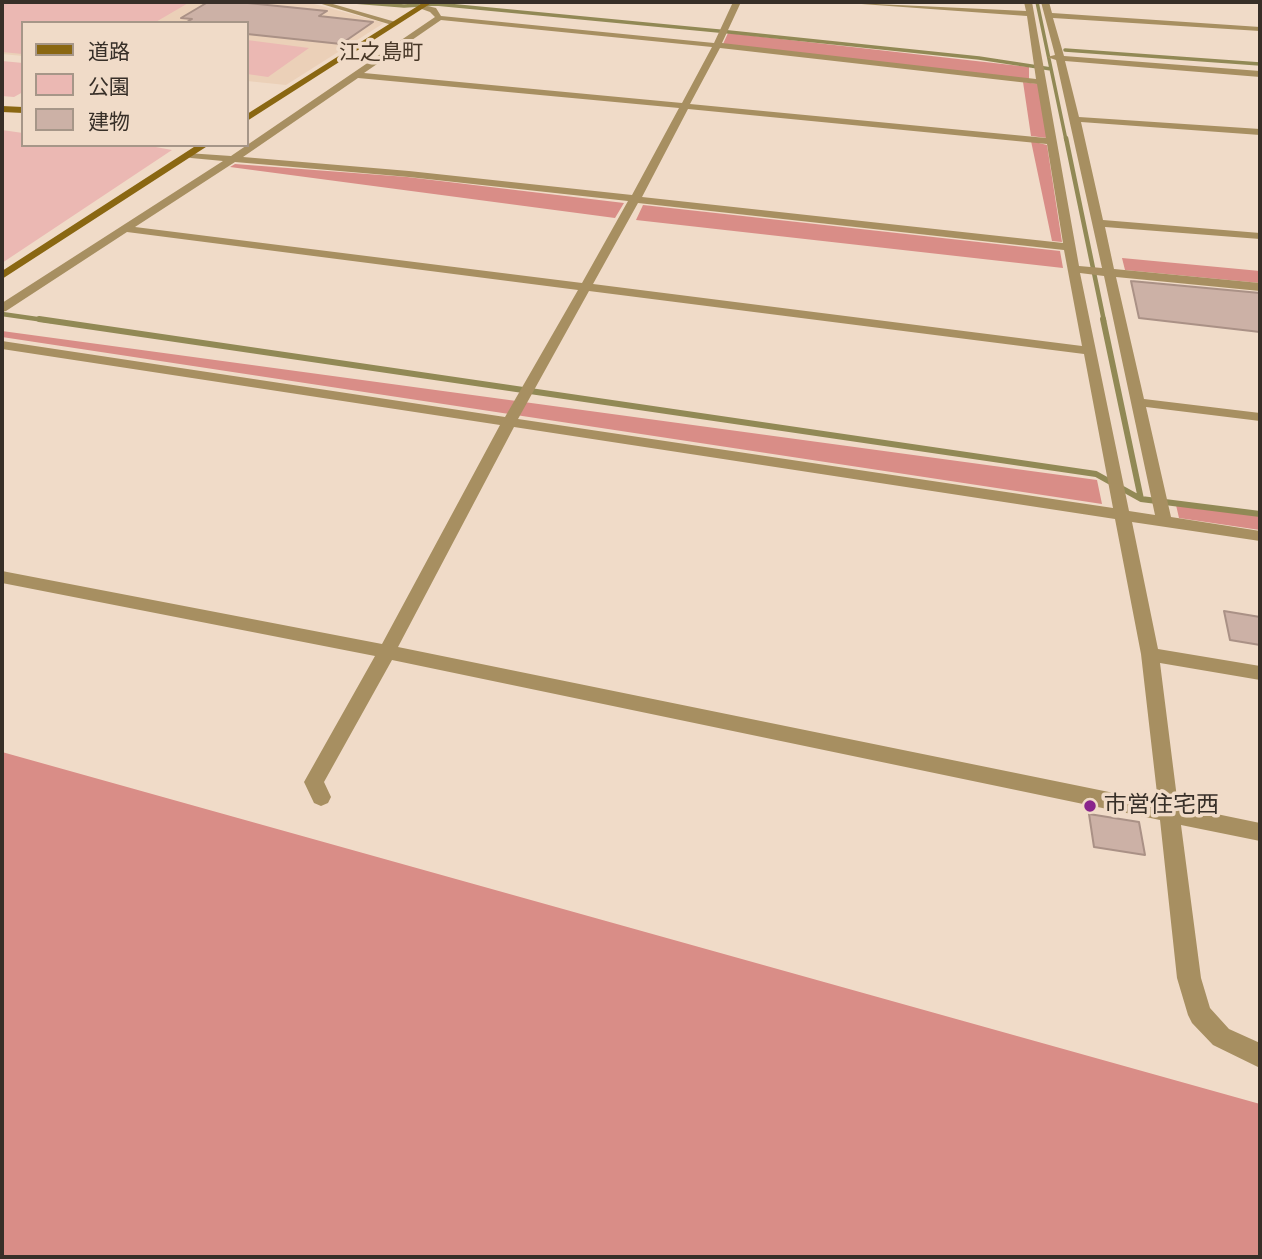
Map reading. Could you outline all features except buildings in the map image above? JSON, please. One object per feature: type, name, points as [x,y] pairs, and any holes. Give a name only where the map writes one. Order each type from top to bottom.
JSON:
[{"type":"street","points":[[319,2],[395,23]]},
{"type":"street","points":[[321,797],[314,782],[527,390],[635,199],[717,46],[737,2]]},
{"type":"street","points":[[838,2],[1030,14]]},
{"type":"street","points":[[1028,2],[1040,56],[1051,141],[1073,269],[1150,654],[1189,978],[1200,1015],[1221,1037],[1260,1056]]},
{"type":"street","points":[[1045,2],[1164,521]]},
{"type":"street","points":[[248,117],[425,4],[439,18],[1042,82]]},
{"type":"street","points":[[1048,15],[1260,29]]},
{"type":"street","points":[[2,308],[233,159],[439,18]]},
{"type":"street","points":[[1040,56],[1260,74]]},
{"type":"street","points":[[357,75],[1051,141]]},
{"type":"street","points":[[2,109],[21,110]]},
{"type":"street","points":[[1073,119],[1260,132]]},
{"type":"street","points":[[2,276],[201,147]]},
{"type":"street","points":[[191,155],[409,174],[1069,247]]},
{"type":"street","points":[[1096,223],[1260,236]]},
{"type":"street","points":[[126,229],[1090,351]]},
{"type":"street","points":[[1073,269],[1260,287]]},
{"type":"street","points":[[2,345],[512,419],[1260,536]]},
{"type":"street","points":[[1137,402],[1260,417]]},
{"type":"street","points":[[2,577],[387,652],[1260,832]]},
{"type":"street","points":[[1150,654],[1260,673]]},
{"type":"shaded area","points":[[2,2],[307,2],[384,23],[286,85],[248,81],[248,21],[21,21],[21,56],[2,54]]},
{"type":"shaded area","points":[[728,33],[1029,67],[1029,79],[723,44]]},
{"type":"shaded area","points":[[1023,82],[1038,84],[1047,138],[1031,136]]},
{"type":"shaded area","points":[[1031,141],[1047,145],[1062,242],[1052,241]]},
{"type":"shaded area","points":[[235,164],[407,177],[624,203],[615,218],[230,167]]},
{"type":"shaded area","points":[[643,205],[1060,251],[1063,268],[636,220]]},
{"type":"shaded area","points":[[1122,258],[1260,271],[1260,283],[1125,270]]},
{"type":"shaded area","points":[[2,331],[1097,480],[1102,504],[2,337]]},
{"type":"shaded area","points":[[1176,505],[1260,516],[1260,530],[1179,518]]},
{"type":"shaded area","points":[[2,752],[1260,1104],[1260,1257],[2,1257]]},
{"type":"green space","points":[[2,2],[190,2],[157,21],[21,21],[21,54],[2,52]]},
{"type":"green space","points":[[248,40],[309,48],[268,77],[248,74]]},
{"type":"green space","points":[[2,61],[21,63],[21,93],[14,97],[2,96]]},
{"type":"green space","points":[[2,130],[21,133],[21,147],[156,147],[172,150],[2,263]]},
{"type":"waterway","points":[[354,2],[404,6],[436,4],[729,32],[979,58],[1051,69]]},
{"type":"waterway","points":[[1037,2],[1066,140]]},
{"type":"waterway","points":[[1065,50],[1260,64]]},
{"type":"waterway","points":[[1066,138],[1104,321]]},
{"type":"waterway","points":[[2,314],[51,321]]},
{"type":"waterway","points":[[39,319],[1096,474],[1141,499]]},
{"type":"waterway","points":[[1103,319],[1141,499]]},
{"type":"waterway","points":[[1141,499],[1260,514]]},
{"type":"place","name":"市営住宅西","points":[[1090,806]]},
{"type":"district","name":"江之島町","points":[[381,53]]}]
